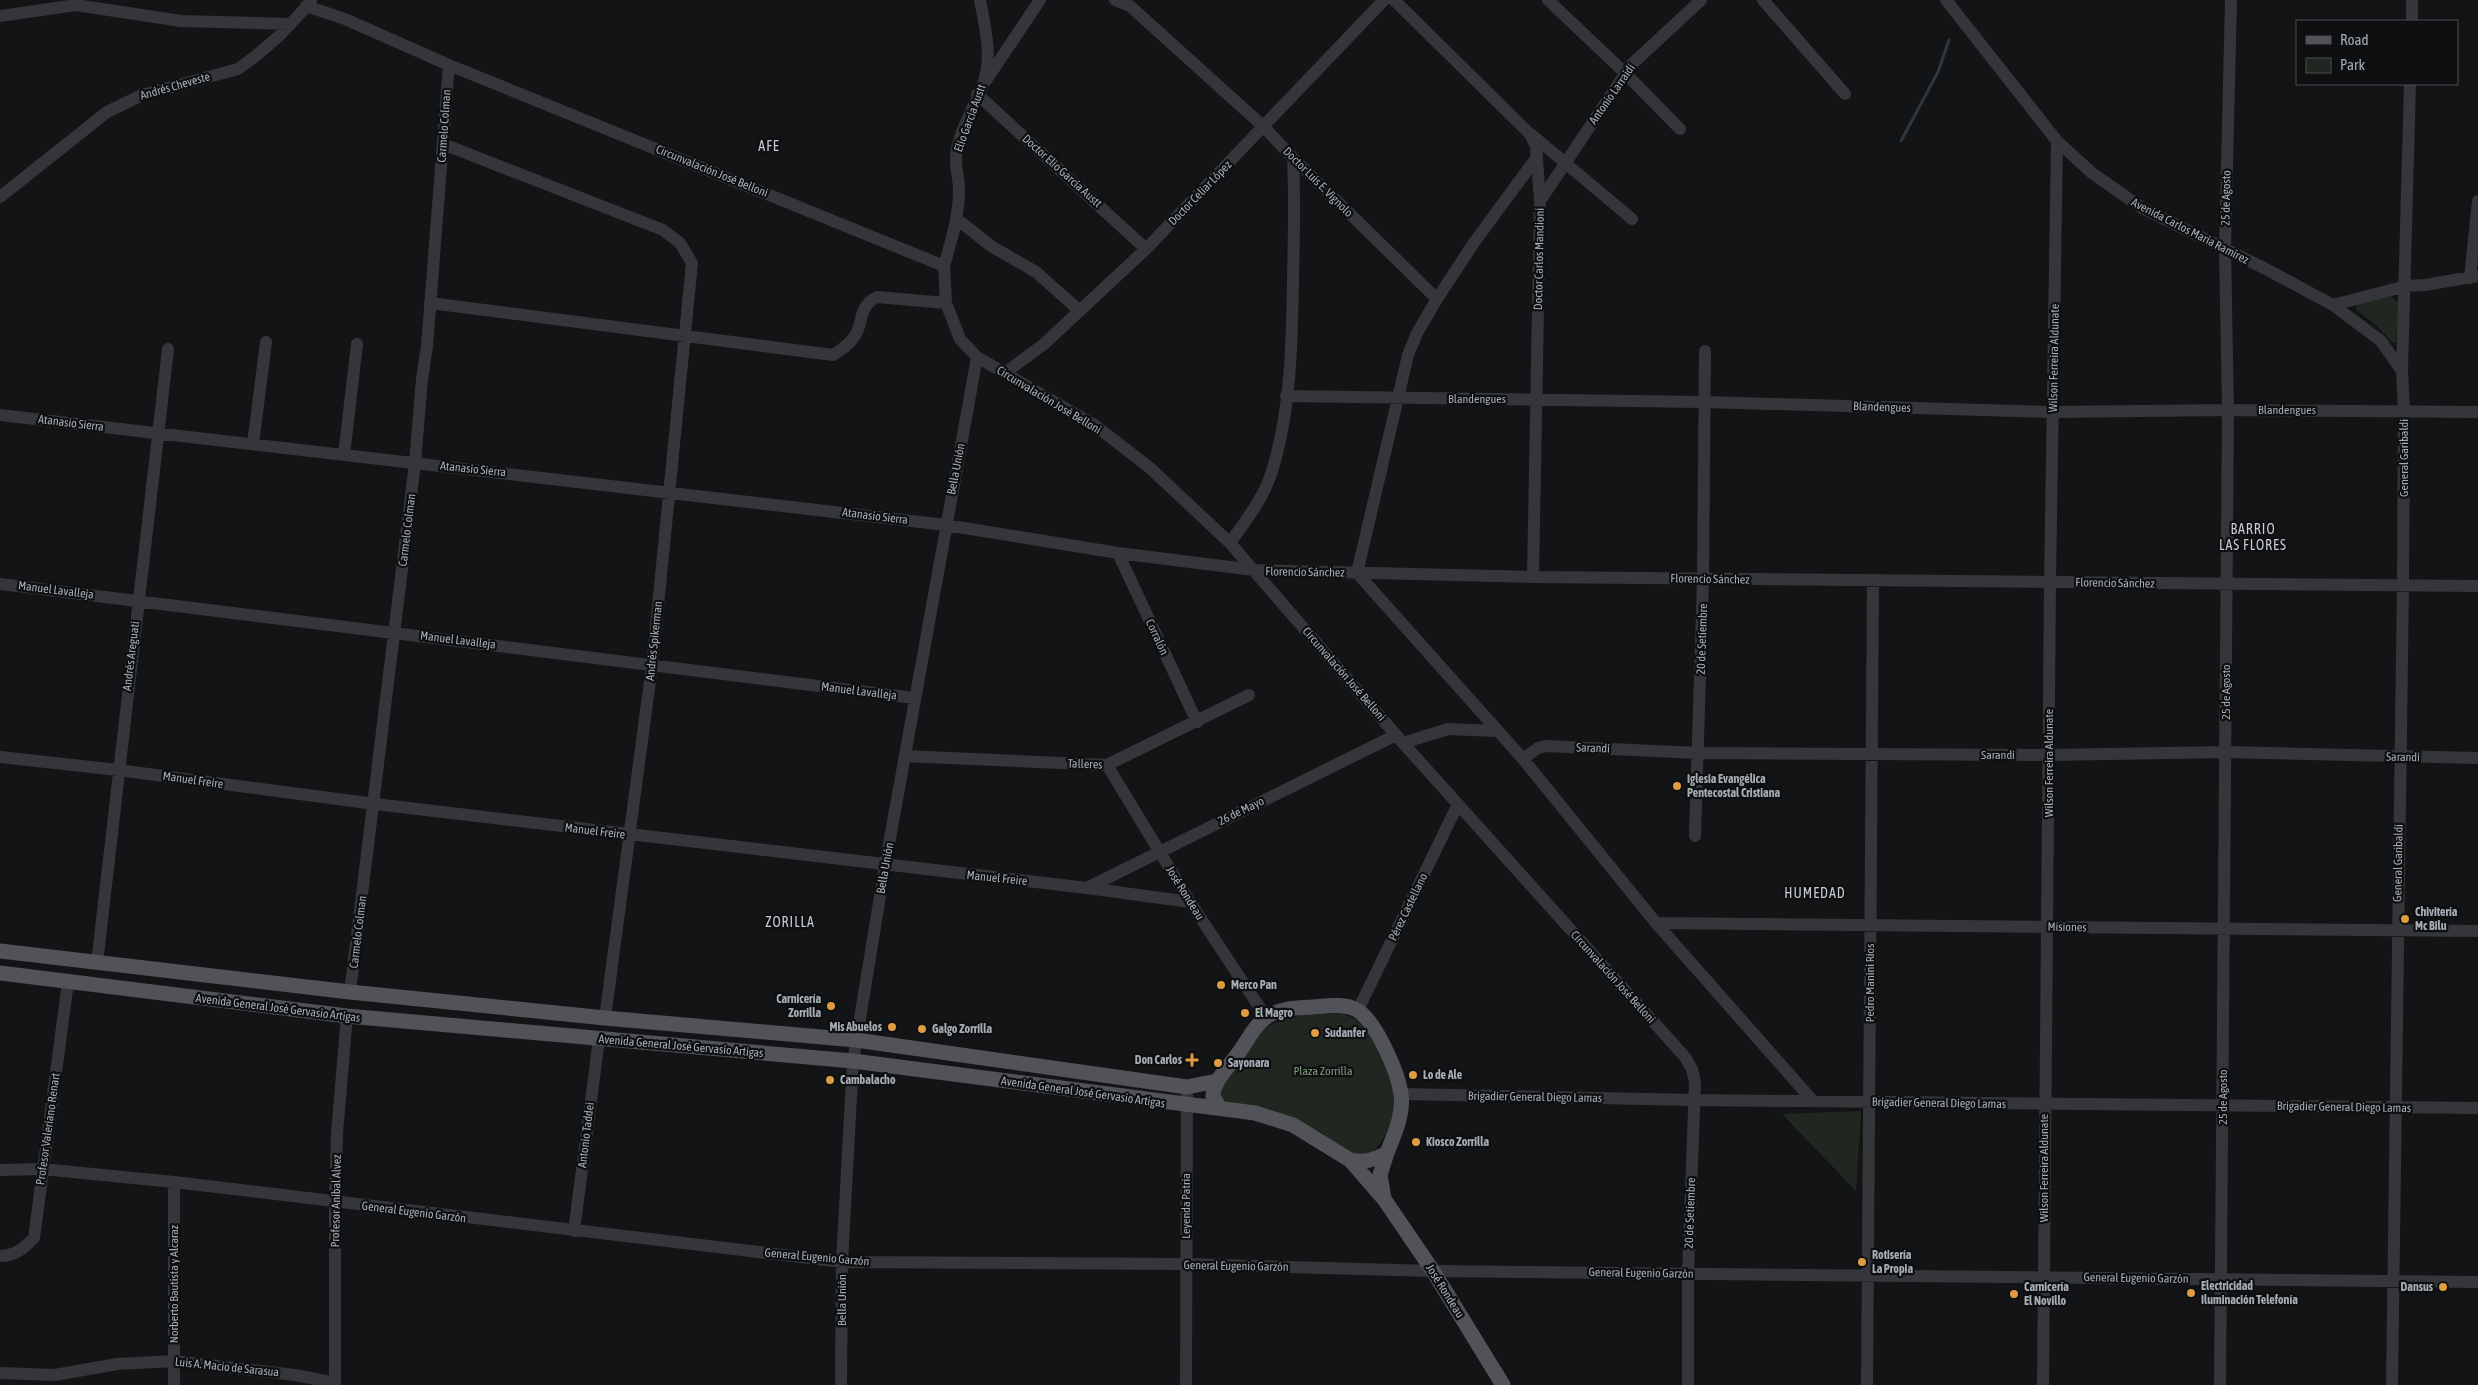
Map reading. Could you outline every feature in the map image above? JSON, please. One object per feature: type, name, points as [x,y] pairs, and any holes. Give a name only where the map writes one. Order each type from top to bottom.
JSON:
[{"type":"main road","name":"Avenida General José Gervasio Artigas","points":[[0,951],[350,992],[605,1018],[856,1040],[1187,1087],[1217,1081]]},
{"type":"main road","name":"Avenida General José Gervasio Artigas","points":[[0,973],[347,1016],[852,1061],[1220,1108],[1254,1113],[1293,1125],[1350,1160]]},
{"type":"main road","points":[[1220,1108],[1213,1097],[1217,1081],[1254,1030],[1266,1017],[1283,1010],[1336,1005],[1358,1010],[1379,1037],[1396,1076],[1401,1094]]},
{"type":"main road","name":"José Rondeau","points":[[1384,1199],[1380,1176],[1398,1122],[1401,1094]]},
{"type":"main road","points":[[1350,1160],[1373,1161],[1387,1153]]},
{"type":"main road","name":"José Rondeau","points":[[1350,1160],[1384,1199],[1433,1270],[1503,1385]]},
{"type":"street","name":"Elio García Austt","points":[[944,266],[957,219],[959,191],[956,155],[980,89],[987,56],[986,33],[980,0]]},
{"type":"street","points":[[980,89],[1040,0]]},
{"type":"street","name":"Doctor Luis E. Vignolo","points":[[1115,0],[1130,6],[1264,127],[1437,300]]},
{"type":"street","name":"Doctor Celiar López","points":[[1005,373],[1044,344],[1146,249],[1384,0]]},
{"type":"street","name":"Doctor Carlos Mandioni","points":[[1394,0],[1530,134],[1536,146],[1540,201],[1538,399],[1533,577]]},
{"type":"street","points":[[1548,0],[1626,73],[1680,129]]},
{"type":"street","name":"Antonio Larraidi","points":[[1540,201],[1631,65],[1702,0]]},
{"type":"street","points":[[1763,0],[1845,94]]},
{"type":"street","name":"Avenida Carlos María Ramírez","points":[[1946,0],[2057,141],[2092,173],[2142,208],[2333,305]]},
{"type":"street","name":"25 de Agosto","points":[[2220,1385],[2228,410],[2225,249],[2231,0]]},
{"type":"street","points":[[2412,0],[2412,20]]},
{"type":"street","name":"Andrés Cheveste","points":[[0,197],[107,112],[142,95],[238,69],[258,56],[309,3]]},
{"type":"street","name":"Circunvalación José Belloni","points":[[309,3],[449,65],[944,266],[946,303],[960,339],[977,357],[1096,426],[1150,468],[1230,543],[1400,739],[1685,1057],[1692,1069],[1695,1083],[1694,1100]]},
{"type":"street","points":[[0,16],[76,5],[181,21],[290,24]]},
{"type":"street","name":"Carmelo Colman","points":[[350,992],[375,804],[415,463],[449,65]]},
{"type":"street","name":"General Garibaldi","points":[[2392,1385],[2399,758],[2404,584],[2404,410],[2402,371],[2406,286],[2410,85]]},
{"type":"street","name":"Doctor Elio García Austt","points":[[980,89],[1146,249]]},
{"type":"street","points":[[1530,134],[1632,219]]},
{"type":"street","name":"Wilson Ferreira Aldunate","points":[[2043,1385],[2044,1104],[2057,141]]},
{"type":"street","name":"Andrés Spikerman","points":[[443,144],[664,230],[680,243],[692,263],[652,666],[605,1018]]},
{"type":"street","points":[[1537,157],[1473,244],[1414,340],[1408,355],[1400,398],[1357,573],[1496,731],[1523,759],[1656,923],[1813,1102]]},
{"type":"street","points":[[1230,543],[1260,500],[1272,472],[1284,420],[1292,329],[1295,204],[1293,158]]},
{"type":"street","points":[[2333,305],[2406,286],[2474,277],[2478,201]]},
{"type":"street","points":[[957,219],[991,246],[1036,272],[1080,311]]},
{"type":"street","points":[[430,303],[832,355],[843,349],[856,336],[860,320],[868,302],[877,297],[946,303]]},
{"type":"street","points":[[2333,305],[2381,340],[2402,371]]},
{"type":"street","points":[[253,444],[266,342]]},
{"type":"street","points":[[344,455],[357,344]]},
{"type":"street","name":"Andrés Areguati","points":[[97,963],[137,599],[168,350]]},
{"type":"street","name":"20 de Setiembre","points":[[1695,836],[1703,578],[1705,351]]},
{"type":"street","name":"Bella Unión","points":[[841,1385],[842,1262],[852,1061],[885,866],[977,357]]},
{"type":"street","name":"Blandengues","points":[[1286,396],[1704,402],[2053,412],[2228,410],[2478,412]]},
{"type":"street","name":"Atanasio Sierra","points":[[0,415],[670,491],[946,525]]},
{"type":"street","name":"Florencio Sánchez","points":[[946,525],[1118,553],[1254,570],[1533,577],[2478,586]]},
{"type":"street","name":"Corralón","points":[[1118,553],[1197,722]]},
{"type":"street","name":"Pedro Manini Ríos","points":[[1867,1385],[1873,580]]},
{"type":"street","name":"Manuel Lavalleja","points":[[0,584],[137,599],[915,698]]},
{"type":"street","name":"Talleres","points":[[905,756],[1107,766],[1249,695]]},
{"type":"street","name":"26 de Mayo","points":[[1087,888],[1159,851],[1400,739],[1448,729],[1496,731]]},
{"type":"street","name":"Sarandí","points":[[1523,759],[1538,748],[1545,746],[1698,753],[2049,755],[2226,752],[2399,758],[2478,758]]},
{"type":"street","name":"Manuel Freire","points":[[0,757],[1190,902]]},
{"type":"street","name":"José Rondeau","points":[[1107,766],[1190,902],[1266,1017]]},
{"type":"street","name":"Pérez Castellano","points":[[1358,1010],[1458,804]]},
{"type":"street","name":"Misiones","points":[[1656,923],[2478,931]]},
{"type":"street","name":"Profesor Valeriano Renart","points":[[0,1256],[8,1256],[22,1249],[34,1238],[68,982]]},
{"type":"street","name":"Profesor Aníbal Alvez","points":[[335,1384],[337,1133],[347,1016]]},
{"type":"street","name":"Antonio Taddei","points":[[574,1231],[599,1039]]},
{"type":"street","name":"Leyenda Patria","points":[[1186,1385],[1187,1087]]},
{"type":"street","name":"Brigadier General Diego Lamas","points":[[1401,1094],[1813,1102],[2478,1108]]},
{"type":"street","name":"20 de Setiembre","points":[[1688,1385],[1688,1273],[1694,1100]]},
{"type":"street","name":"General Eugenio Garzón","points":[[0,1170],[42,1169],[174,1182],[842,1262],[1186,1264],[1433,1270],[2478,1282]]},
{"type":"street","name":"Norberto Bautista y Alcaraz","points":[[174,1182],[174,1385]]},
{"type":"street","name":"Luis A. Macio de Sarasua","points":[[0,1373],[56,1376],[117,1364],[174,1361],[295,1375],[335,1384]]},
{"type":"street","points":[[45,1385],[56,1376]]},
{"type":"green space","points":[[2391,296],[2399,303],[2396,342],[2393,343],[2377,326],[2355,309],[2357,304]]},
{"type":"green space","name":"Plaza Zorrilla","points":[[1342,1013],[1362,1024],[1371,1037],[1382,1060],[1395,1098],[1395,1105],[1388,1129],[1371,1154],[1350,1154],[1319,1131],[1295,1120],[1223,1104],[1218,1093],[1259,1034],[1268,1027],[1287,1018]]},
{"type":"green space","points":[[1861,1112],[1856,1191],[1782,1114]]},
{"type":"waterway","points":[[1901,141],[1938,72],[1949,40]]},
{"type":"place","name":"Iglesia Evangélica Pentecostal Cristiana","points":[[1677,786]]},
{"type":"place","name":"Chivitería Mc Bilu","points":[[2405,919]]},
{"type":"place","name":"Merco Pan","points":[[1221,985]]},
{"type":"place","name":"Carnicería Zorrilla","points":[[831,1006]]},
{"type":"place","name":"El Magro","points":[[1245,1013]]},
{"type":"place","name":"Mis Abuelos","points":[[892,1027]]},
{"type":"place","name":"Galgo Zorrilla","points":[[922,1029]]},
{"type":"place","name":"Sudanfer","points":[[1315,1033]]},
{"type":"place","name":"Don Carlos","points":[[1192,1060]]},
{"type":"place","name":"Sayonara","points":[[1218,1063]]},
{"type":"place","name":"Lo de Ale","points":[[1413,1075]]},
{"type":"place","name":"Cambalacho","points":[[830,1080]]},
{"type":"place","name":"Kiosco Zorrilla","points":[[1416,1142]]},
{"type":"place","name":"Rotisería La Propia","points":[[1862,1262]]},
{"type":"place","name":"Dansus","points":[[2443,1287]]},
{"type":"place","name":"Electricidad Iluminación Telefonía","points":[[2191,1293]]},
{"type":"place","name":"Carnicería El Novillo","points":[[2014,1294]]},
{"type":"district","name":"AFE","points":[[769,146]]},
{"type":"district","name":"BARRIO LAS FLORES","points":[[2253,538]]},
{"type":"district","name":"HUMEDAD","points":[[1815,893]]},
{"type":"district","name":"ZORILLA","points":[[790,922]]}]
